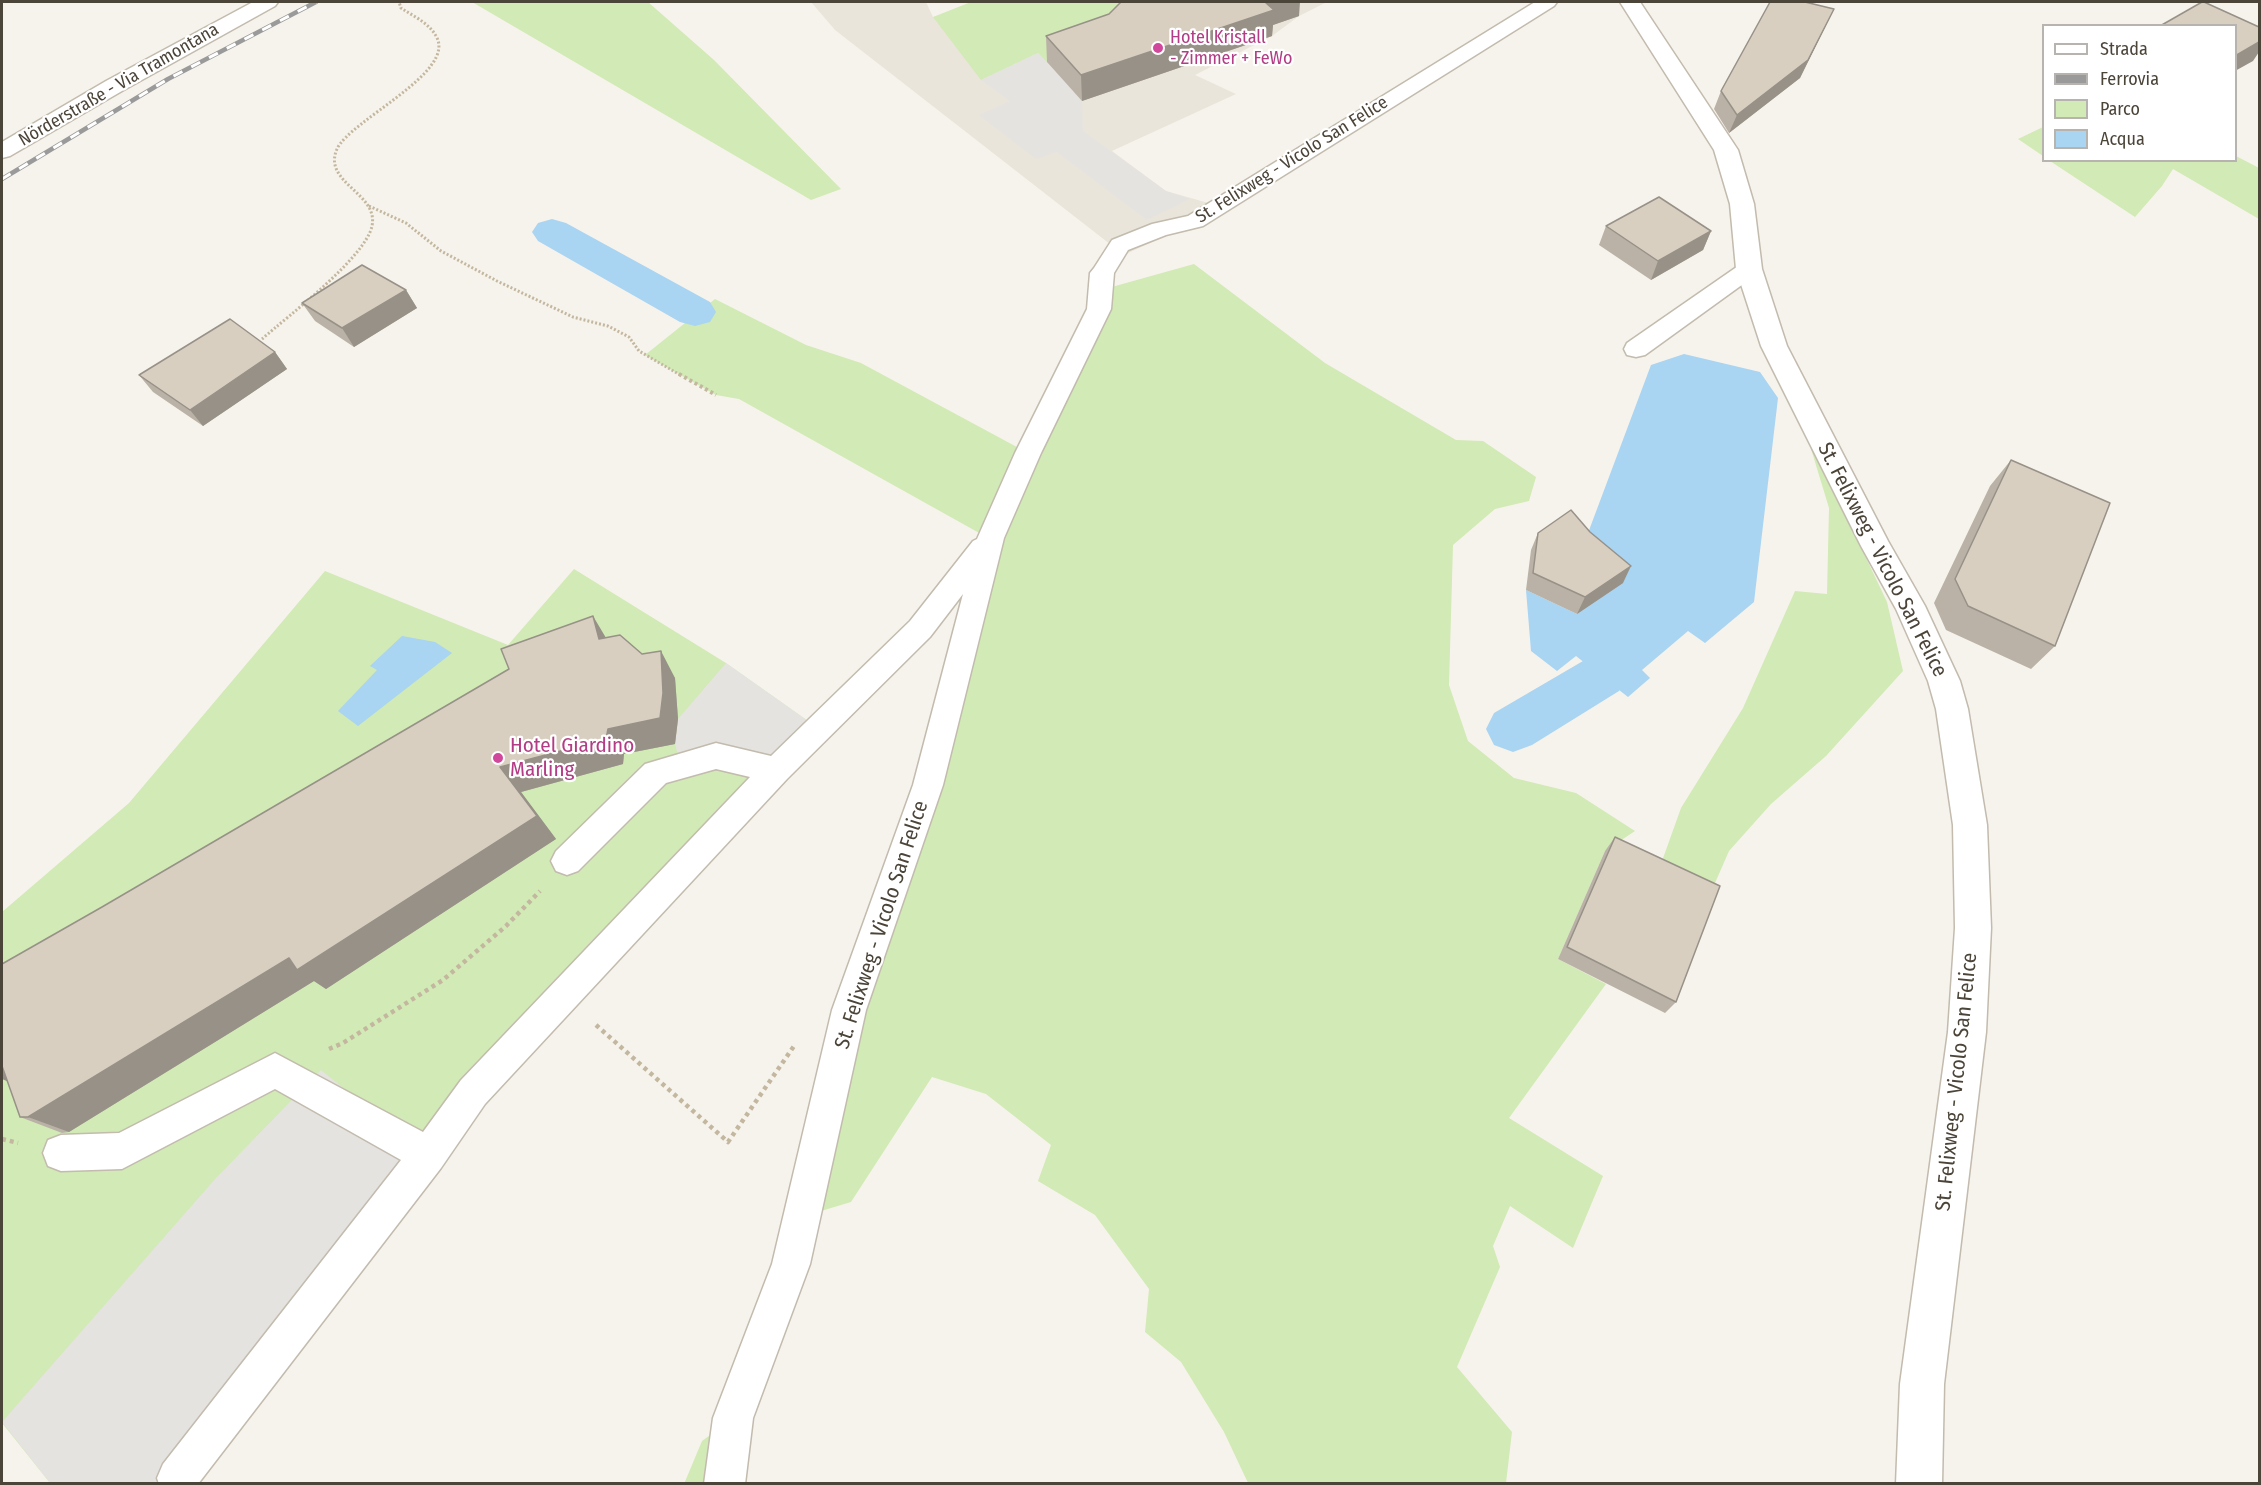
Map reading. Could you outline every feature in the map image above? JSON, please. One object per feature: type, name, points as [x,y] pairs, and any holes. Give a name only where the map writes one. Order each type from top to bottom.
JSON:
[{"type":"street","name":"Nörderstraße - Via Tramontana","points":[[2,151],[114,86],[268,2]]},
{"type":"street","name":"St. Felixweg - Vicolo San Felice","points":[[1630,2],[1726,150],[1742,204],[1747,233],[1749,269],[1774,345],[1876,546],[1910,606],[1944,681],[1952,709],[1970,825],[1973,928],[1966,1032],[1922,1384],[1918,1484]]},
{"type":"lane","name":"St. Felixweg - Vicolo San Felice","points":[[724,1484],[733,1418],[791,1264],[849,1010],[928,785],[991,538],[1028,453],[1099,309],[1102,273],[1120,245],[1160,229],[1195,221],[1546,2]]},
{"type":"lane","points":[[1636,348],[1749,269]]},
{"type":"lane","name":"St. Felixweg - Vicolo San Felice","points":[[177,1478],[428,1155],[473,1092],[776,770],[920,629],[991,538]]},
{"type":"lane","points":[[567,861],[656,773],[716,756],[776,770]]},
{"type":"lane","points":[[61,1153],[122,1151],[275,1070],[428,1155]]},
{"type":"path","points":[[262,339],[358,253],[370,235],[374,225],[366,200],[339,176],[334,165],[339,143],[348,133],[418,80],[432,67],[441,52],[439,41],[433,30],[401,8],[399,2]]},
{"type":"path","points":[[368,206],[406,223],[441,251],[497,281],[573,317],[608,326],[629,337],[645,356],[716,395]]},
{"type":"path","points":[[275,1070],[343,1043],[443,980],[506,926],[567,861]]},
{"type":"path","points":[[562,995],[728,1142],[803,1031],[849,1010]]},
{"type":"path","points":[[2,1139],[22,1144]]},
{"type":"shaded area","points":[[811,2],[926,2],[933,17],[1151,2],[1327,2],[1299,16],[1272,36],[1195,75],[1236,94],[1112,151],[1166,191],[1226,208],[1124,255],[835,30]]},
{"type":"shaded area","points":[[1038,53],[1082,101],[1083,131],[1166,191],[1190,199],[1147,220],[1057,152],[1036,159],[979,115],[1010,101],[981,80]]},
{"type":"shaded area","points":[[726,663],[818,728],[776,770],[681,766],[675,744],[678,719]]},
{"type":"shaded area","points":[[321,1070],[414,1145],[155,1483],[50,1483],[2,1422],[216,1178]]},
{"type":"green space","points":[[472,2],[648,2],[714,60],[841,189],[811,200]]},
{"type":"green space","points":[[971,2],[1186,2],[1047,62],[1038,53],[981,80],[933,17]]},
{"type":"green space","points":[[2042,127],[2042,155],[2018,139]]},
{"type":"green space","points":[[2237,157],[2259,168],[2259,219],[2173,169],[2162,186],[2135,217],[2052,162],[2237,162]]},
{"type":"green space","points":[[1194,264],[1325,363],[1456,440],[1483,441],[1536,477],[1529,501],[1495,509],[1453,545],[1449,685],[1468,741],[1514,778],[1576,793],[1635,831],[1605,851],[1558,959],[1606,984],[1509,1118],[1603,1176],[1573,1248],[1510,1206],[1493,1246],[1500,1267],[1457,1367],[1512,1432],[1506,1483],[1248,1483],[1224,1432],[1181,1362],[1145,1332],[1149,1289],[1095,1215],[1038,1181],[1051,1145],[986,1094],[932,1077],[851,1202],[801,1217],[990,539],[739,399],[716,395],[645,355],[715,299],[806,345],[861,363],[1028,453],[1101,290]]},
{"type":"green space","points":[[1805,429],[1887,602],[1903,671],[1826,756],[1771,804],[1729,851],[1708,899],[1657,875],[1681,808],[1743,708],[1795,591],[1827,594],[1829,508]]},
{"type":"green space","points":[[574,569],[726,663],[818,728],[414,1145],[155,1483],[50,1483],[2,1423],[2,912],[129,803],[325,571],[508,645]]},
{"type":"green space","points":[[733,1418],[724,1483],[684,1484],[702,1441]]},
{"type":"water","points":[[1684,354],[1760,372],[1778,398],[1754,602],[1705,643],[1688,631],[1642,670],[1650,678],[1628,697],[1576,656],[1557,671],[1531,651],[1526,590],[1577,614],[1582,549],[1651,365]]},
{"type":"water","points":[[402,636],[435,642],[452,653],[358,726],[338,711],[377,670],[370,666]]},
{"type":"building","points":[[1121,2],[1269,2],[1266,3],[1274,10],[1081,75],[1046,36],[1109,14]]},
{"type":"building","points":[[1770,2],[1805,2],[1834,9],[1808,60],[1737,115],[1721,91]]},
{"type":"building","points":[[2204,2],[2259,27],[2259,42],[2237,55],[2237,24],[2164,24]]},
{"type":"building","points":[[1659,197],[1711,231],[1658,261],[1606,226]]},
{"type":"building","points":[[362,265],[406,290],[342,328],[302,303]]},
{"type":"building","points":[[230,319],[275,352],[190,410],[139,375]]},
{"type":"building","points":[[2011,460],[2110,503],[2055,646],[1968,606],[1955,579]]},
{"type":"building","points":[[1571,510],[1590,532],[1631,566],[1585,597],[1533,573],[1538,533]]},
{"type":"building","points":[[593,616],[599,639],[620,635],[642,654],[661,651],[663,693],[660,718],[608,729],[606,739],[500,767],[537,816],[297,970],[289,958],[28,1117],[20,1117],[2,1066],[2,964],[509,669],[501,649]]},
{"type":"building","points":[[1615,837],[1720,886],[1676,1002],[1567,947]]},
{"type":"waterway","points":[[552,232],[695,312]]},
{"type":"waterway","points":[[1513,729],[1601,676]]},
{"type":"railway","points":[[2,179],[168,79],[316,2]]},
{"type":"place","name":"Hotel Kristall - Zimmer + FeWo","points":[[1158,48]]},
{"type":"place","name":"Hotel Giardino Marling","points":[[498,758]]}]
